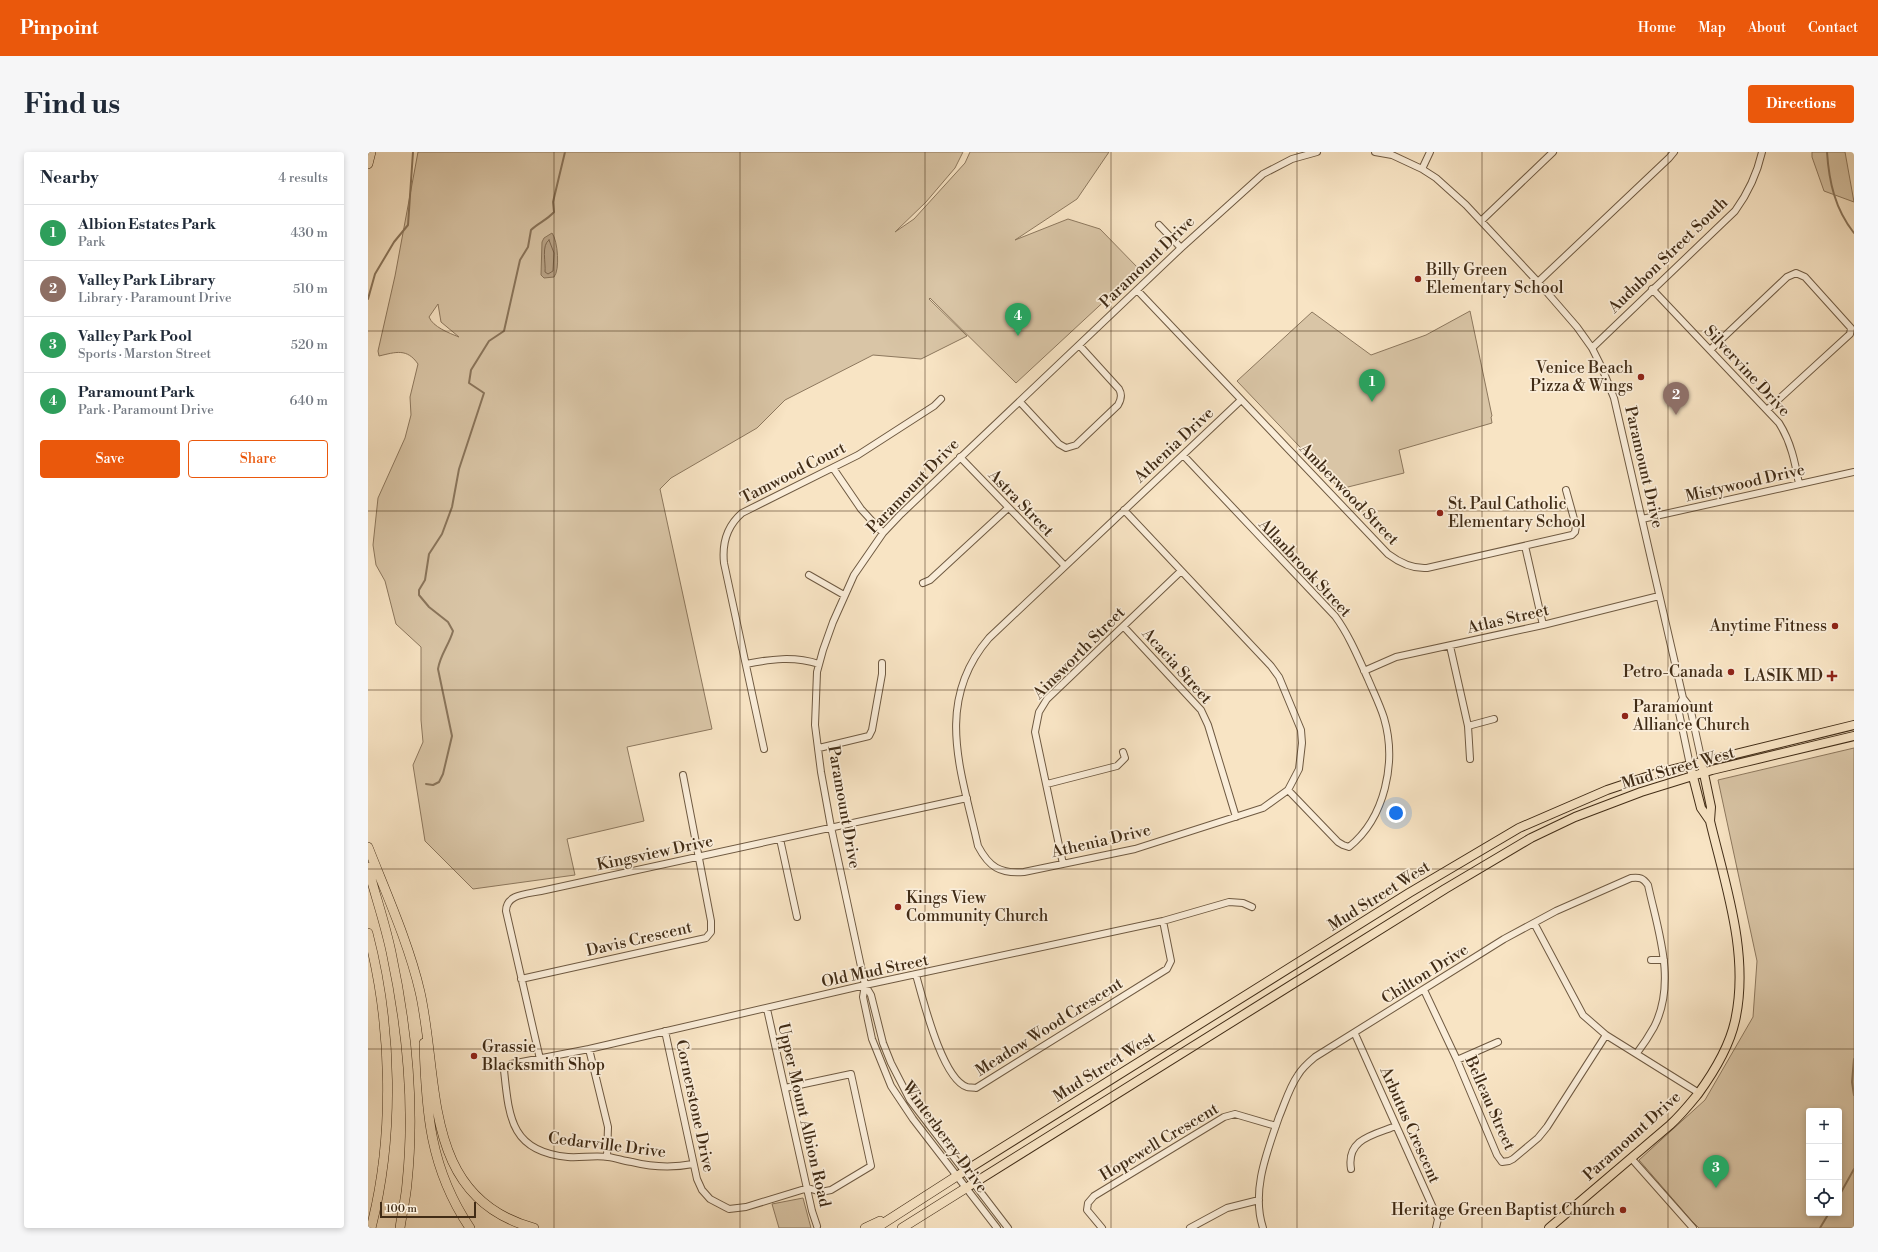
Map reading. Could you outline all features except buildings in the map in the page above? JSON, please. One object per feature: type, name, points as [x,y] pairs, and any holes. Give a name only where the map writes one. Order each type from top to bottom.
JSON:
[{"type":"highway","points":[[368,164],[371,152]]},
{"type":"highway","points":[[368,847],[398,923],[420,992],[436,1106],[441,1134],[448,1154],[465,1183],[488,1206],[513,1221],[534,1228]]},
{"type":"highway","points":[[368,867],[390,950],[408,1054],[410,1102],[409,1154],[407,1183],[400,1228]]},
{"type":"highway","points":[[368,933],[374,954],[383,1011],[386,1060],[386,1119],[383,1164],[372,1228]]},
{"type":"highway","points":[[423,1016],[428,1125],[434,1150],[450,1193],[470,1228]]},
{"type":"highway","points":[[876,1228],[960,1173]]},
{"type":"highway","points":[[902,1228],[970,1186]]},
{"type":"highway","points":[[865,1228],[913,1204]]},
{"type":"main road","name":"Mud Street West","points":[[960,1173],[1485,847],[1552,812],[1607,790],[1690,765],[1854,724]]},
{"type":"main road","name":"Mud Street West","points":[[970,1186],[1494,858],[1575,817],[1641,792],[1704,773],[1854,736]]},
{"type":"main road","name":"Paramount Drive","points":[[1549,1228],[1681,1114],[1707,1082],[1722,1056],[1735,1021],[1740,975],[1733,921],[1710,821],[1711,807],[1702,762]]},
{"type":"main road","name":"Paramount Drive","points":[[1690,765],[1701,808],[1710,821]]},
{"type":"street","name":"Paramount Drive","points":[[865,985],[831,827],[815,725],[819,664],[844,595],[854,575],[884,533],[960,457],[1020,402],[1180,248],[1263,174],[1292,159],[1317,152]]},
{"type":"street","name":"Paramount Drive","points":[[1375,152],[1392,155],[1422,169],[1449,189],[1538,282],[1577,327],[1592,348],[1614,398],[1683,698],[1690,707],[1702,762]]},
{"type":"street","points":[[1422,169],[1430,152]]},
{"type":"street","points":[[1481,221],[1553,152]]},
{"type":"street","points":[[1538,282],[1674,152]]},
{"type":"street","name":"Audubon Street South","points":[[1592,348],[1735,211],[1750,187],[1758,170],[1762,152]]},
{"type":"street","points":[[1159,224],[1180,248]]},
{"type":"street","points":[[1710,350],[1787,277],[1796,273],[1805,277],[1851,328],[1850,334],[1767,410]]},
{"type":"street","name":"Silvervine Drive","points":[[1652,289],[1767,410],[1785,432],[1791,448],[1799,484]]},
{"type":"street","name":"Amberwood Street","points":[[1137,290],[1388,554],[1396,560],[1409,566],[1427,568],[1572,535],[1575,532],[1576,526],[1566,490]]},
{"type":"street","points":[[1020,402],[1059,444],[1066,448],[1076,445],[1118,405],[1121,400],[1121,392],[1079,345]]},
{"type":"street","name":"Tamwood Court","points":[[764,749],[724,564],[723,546],[729,530],[734,521],[742,513],[864,451],[934,406],[941,399]]},
{"type":"street","name":"Athenia Drive","points":[[1124,510],[1271,666],[1279,677],[1301,730],[1302,743],[1299,769],[1288,790],[1263,808],[1134,849],[1012,873],[993,866],[984,858],[978,846],[957,751],[954,726],[958,701],[966,673],[988,638],[1124,510],[1182,456],[1241,400]]},
{"type":"street","name":"Allanbrook Street","points":[[1182,456],[1335,616],[1348,635],[1384,718],[1389,744],[1386,783],[1373,818],[1356,841],[1349,847],[1338,842],[1288,790]]},
{"type":"street","name":"Astra Street","points":[[960,457],[1065,566]]},
{"type":"street","points":[[833,468],[841,483],[860,509],[884,533]]},
{"type":"street","name":"Mistywood Drive","points":[[1642,519],[1854,472]]},
{"type":"street","points":[[923,583],[930,580],[1008,508]]},
{"type":"street","points":[[1525,546],[1543,625]]},
{"type":"street","name":"Ainsworth Street","points":[[1063,864],[1035,732],[1039,712],[1047,699],[1181,571]]},
{"type":"street","points":[[809,576],[844,595]]},
{"type":"street","name":"Atlas Street","points":[[1364,671],[1396,657],[1543,625],[1659,596]]},
{"type":"street","name":"Acacia Street","points":[[1124,627],[1201,710],[1208,725],[1236,817]]},
{"type":"street","points":[[1450,646],[1468,726],[1470,759]]},
{"type":"street","points":[[746,664],[776,658],[819,664]]},
{"type":"street","points":[[819,748],[869,736],[872,730],[882,674],[882,663]]},
{"type":"street","name":"Paramount Drive","points":[[1683,698],[1678,708],[1690,765]]},
{"type":"street","points":[[1468,726],[1494,719]]},
{"type":"street","points":[[1047,784],[1117,766],[1125,758],[1123,752]]},
{"type":"street","points":[[683,775],[698,858]]},
{"type":"street","name":"Kingsview Drive","points":[[540,1059],[506,911],[506,904],[510,899],[541,890],[698,858],[831,827],[967,798]]},
{"type":"street","points":[[780,839],[797,917]]},
{"type":"street","name":"Davis Crescent","points":[[521,979],[706,938],[710,932],[711,921],[698,858]]},
{"type":"street","name":"Chilton Drive","points":[[1264,1228],[1260,1219],[1258,1200],[1262,1170],[1290,1089],[1298,1074],[1315,1057],[1355,1034],[1504,939],[1534,923],[1631,878],[1639,877],[1648,885],[1664,960],[1666,985],[1663,1003],[1654,1027],[1637,1053]]},
{"type":"street","name":"Old Mud Street","points":[[504,1070],[511,1064],[589,1049],[767,1009],[865,985],[1163,921],[1229,902],[1243,902],[1252,907]]},
{"type":"street","name":"Meadow Wood Crescent","points":[[916,975],[933,1033],[946,1062],[958,1081],[966,1087],[976,1088],[1167,969],[1171,961],[1163,921]]},
{"type":"street","points":[[1534,923],[1583,1015],[1606,1035],[1699,1093]]},
{"type":"street","points":[[1651,960],[1664,960]]},
{"type":"street","name":"Winterberry Drive","points":[[865,985],[863,997],[872,1039],[891,1086],[913,1119],[960,1173]]},
{"type":"street","name":"Winterberry Drive","points":[[865,985],[871,995],[883,1043],[901,1086],[960,1173],[1008,1228]]},
{"type":"street","name":"Belleau Street","points":[[1424,990],[1457,1060],[1497,1155],[1502,1162],[1509,1161],[1538,1138],[1547,1127],[1606,1035]]},
{"type":"street","name":"Upper Mount Albion Road","points":[[767,1009],[786,1088],[812,1211],[817,1226]]},
{"type":"street","name":"Cornerstone Drive","points":[[665,1031],[693,1164],[697,1179],[706,1195],[710,1199],[729,1208],[746,1207],[808,1188]]},
{"type":"street","name":"Arbutus Crescent","points":[[1355,1034],[1438,1219],[1436,1228]]},
{"type":"street","points":[[1457,1060],[1498,1042]]},
{"type":"street","points":[[589,1049],[608,1127],[608,1157]]},
{"type":"street","name":"Cedarville Drive","points":[[504,1070],[511,1113],[515,1127],[524,1141],[537,1150],[552,1155],[569,1157],[608,1157],[655,1166],[693,1164]]},
{"type":"street","points":[[786,1088],[851,1074],[871,1166],[831,1190],[821,1192],[808,1188]]},
{"type":"street","name":"Hopewell Crescent","points":[[1102,1228],[1087,1210],[1088,1203],[1094,1196],[1224,1117],[1235,1114],[1276,1126]]},
{"type":"street","points":[[1351,1169],[1350,1159],[1353,1148],[1361,1140],[1396,1126]]},
{"type":"street","points":[[1631,1158],[1693,1228]]},
{"type":"street","name":"Winterberry Drive","points":[[970,1186],[997,1228]]},
{"type":"street","points":[[1190,1228],[1227,1208],[1258,1200]]},
{"type":"shaded area","points":[[418,152],[963,152],[955,168],[926,202],[895,232],[914,219],[965,163],[970,152],[1109,152],[1077,199],[1015,240],[1068,219],[1100,229],[1139,269],[1016,383],[930,298],[929,299],[967,336],[921,359],[873,355],[785,400],[757,428],[671,478],[660,489],[712,729],[627,747],[644,821],[567,839],[575,875],[473,889],[425,841],[413,765],[423,742],[421,720],[421,647],[396,624],[385,581],[376,565],[373,545],[378,498],[405,438],[411,415],[410,397],[418,364],[410,355],[401,352],[379,356],[378,351],[395,276]],"holes":[[[438,304],[441,322],[459,337],[442,329],[431,321],[429,317]]]},
{"type":"shaded area","points":[[1812,152],[1845,152],[1854,202],[1824,191],[1812,157]]},
{"type":"shaded area","points":[[1470,311],[1492,416],[1492,423],[1399,450],[1404,473],[1340,489],[1237,381],[1312,312],[1371,355],[1426,335]]},
{"type":"shaded area","points":[[1854,748],[1854,1228],[1699,1228],[1639,1160],[1705,1100],[1753,1017],[1757,961],[1718,780]]},
{"type":"shaded area","points":[[803,1198],[811,1228],[779,1228],[772,1204]]},
{"type":"water","points":[[552,233],[557,249],[557,268],[554,277],[544,278],[541,275],[542,242],[544,238]]},
{"type":"waterway","points":[[368,299],[375,274],[394,242],[408,225],[413,152]]},
{"type":"waterway","points":[[426,784],[433,785],[439,782],[443,774],[452,736],[438,669],[453,631],[448,622],[429,607],[419,595],[419,590],[425,580],[429,554],[442,534],[452,507],[459,469],[484,393],[469,383],[471,370],[489,341],[504,331],[520,260],[528,247],[531,230],[554,212],[553,202],[565,152]]},
{"type":"waterway","points":[[1827,152],[1829,174],[1834,195],[1847,224],[1854,233]]},
{"type":"waterway","points":[[1854,1059],[1852,1082],[1854,1095]]},
{"type":"waterway","points":[[1842,1191],[1854,1169]]},
{"type":"waterway","points":[[1820,1228],[1827,1216]]},
{"type":"place","name":"Billy Green Elementary School","points":[[1418,279]]},
{"type":"place","name":"Paramount Park","points":[[1018,336]]},
{"type":"place","name":"Venice Beach Pizza & Wings","points":[[1641,377]]},
{"type":"place","name":"Albion Estates Park","points":[[1372,402]]},
{"type":"place","name":"Valley Park Library","points":[[1676,415]]},
{"type":"place","name":"St. Paul Catholic Elementary School","points":[[1440,513]]},
{"type":"place","name":"Anytime Fitness","points":[[1835,626]]},
{"type":"place","name":"Petro-Canada","points":[[1731,672]]},
{"type":"place","name":"LASIK MD","points":[[1832,676]]},
{"type":"place","name":"Paramount Alliance Church","points":[[1625,716]]},
{"type":"place","name":"Kings View Community Church","points":[[898,907]]},
{"type":"place","name":"Grassie Blacksmith Shop","points":[[474,1056]]},
{"type":"place","name":"Valley Park Pool","points":[[1716,1188]]},
{"type":"place","name":"Heritage Green Baptist Church","points":[[1623,1210]]}]
